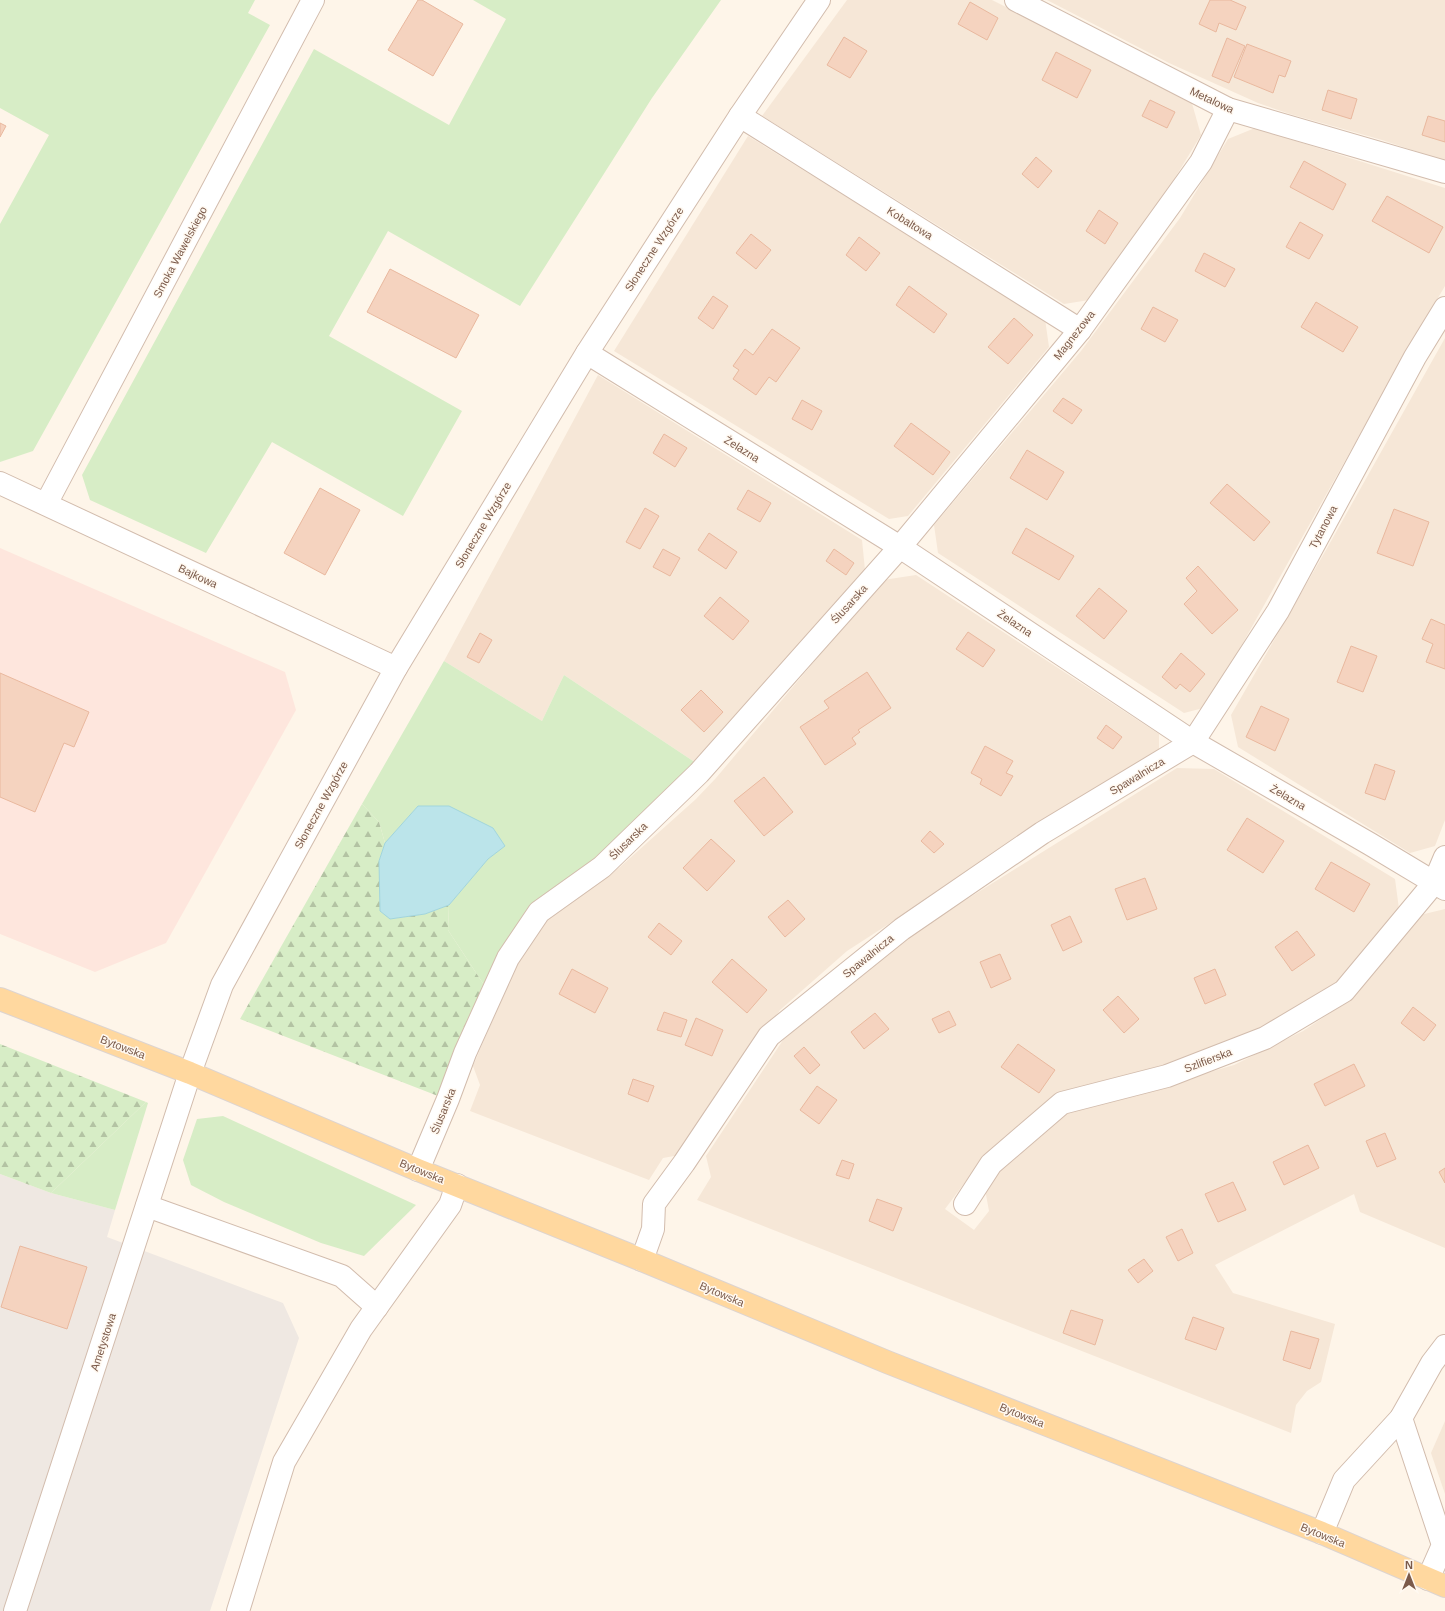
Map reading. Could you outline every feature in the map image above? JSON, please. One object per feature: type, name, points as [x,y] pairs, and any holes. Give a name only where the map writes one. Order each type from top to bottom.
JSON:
[{"type":"main road","name":"Bytowska","points":[[0,999],[190,1073],[418,1170],[642,1260],[894,1365],[1322,1533],[1436,1582]]},
{"type":"street","name":"Smoka Wawelskiego","points":[[46,504],[313,0]]},
{"type":"street","name":"Słoneczne Wzgórze","points":[[190,1073],[222,985],[396,668],[587,353],[740,116],[819,0]]},
{"type":"street","name":"Metalowa","points":[[1016,0],[1228,109],[1445,172]]},
{"type":"street","name":"Magnezowa","points":[[900,547],[1080,330],[1201,162],[1228,109]]},
{"type":"street","name":"Kobaltowa","points":[[740,116],[1080,330]]},
{"type":"street","name":"Tytanowa","points":[[1193,742],[1278,611],[1415,357],[1445,308]]},
{"type":"street","name":"Żelazna","points":[[587,353],[900,547],[1193,742],[1440,886]]},
{"type":"street","name":"Bajkowa","points":[[0,483],[396,668]]},
{"type":"street","name":"Ślusarska","points":[[418,1170],[448,1099],[465,1053],[508,958],[539,912],[602,867],[699,773],[900,547]]},
{"type":"street","name":"Spawalnicza","points":[[642,1260],[653,1229],[654,1204],[688,1157],[769,1036],[902,929],[1042,834],[1193,742]]},
{"type":"street","name":"Szlifierska","points":[[965,1204],[992,1164],[1062,1103],[1167,1076],[1258,1041],[1344,991],[1440,886],[1445,857]]},
{"type":"street","name":"Ametystowa","points":[[15,1611],[148,1206],[190,1073]]},
{"type":"street","points":[[238,1611],[284,1462],[361,1329],[450,1205],[457,1185]]},
{"type":"street","points":[[148,1206],[342,1276],[377,1307]]},
{"type":"street","points":[[1322,1533],[1344,1480],[1401,1418],[1432,1363],[1445,1346]]},
{"type":"street","points":[[1401,1418],[1443,1545],[1436,1582]]},
{"type":"shaded area","points":[[847,0],[992,0],[1191,100],[1201,135],[1156,209],[1089,300],[1064,304],[762,116]]},
{"type":"shaded area","points":[[1047,0],[1445,0],[1445,161],[1382,140],[1290,114],[1258,103],[1169,63]]},
{"type":"shaded area","points":[[1255,128],[1445,188],[1445,286],[1405,354],[1207,707],[1184,713],[938,553],[934,525],[1081,351],[1180,218],[1228,139]]},
{"type":"shaded area","points":[[748,136],[1045,319],[1049,347],[908,516],[889,519],[614,351]]},
{"type":"shaded area","points":[[1445,338],[1445,820],[1435,846],[1410,853],[1238,747],[1231,715]]},
{"type":"shaded area","points":[[598,375],[862,540],[865,570],[699,765],[564,675],[542,721],[444,661]]},
{"type":"shaded area","points":[[0,548],[285,672],[296,710],[166,943],[95,972],[0,934]]},
{"type":"shaded area","points":[[916,575],[1159,734],[1159,752],[998,857],[847,951],[780,1010],[685,1154],[663,1158],[649,1180],[470,1111],[480,1085],[473,1066],[518,961],[542,924],[620,867],[696,799],[716,778],[883,580]]},
{"type":"shaded area","points":[[1177,768],[1214,769],[1395,879],[1399,909],[1340,981],[1249,1036],[1178,1061],[1061,1093],[984,1157],[945,1209],[974,1230],[989,1211],[985,1189],[999,1169],[1065,1114],[1234,1065],[1303,1031],[1342,1005],[1366,983],[1416,916],[1445,909],[1445,1248],[1360,1212],[1354,1194],[1215,1265],[1233,1293],[1335,1324],[1321,1382],[1307,1391],[1296,1405],[1291,1433],[697,1200],[711,1177],[706,1156],[795,1022],[919,929]]},
{"type":"shaded area","points":[[0,1174],[51,1193],[115,1210],[107,1237],[283,1303],[299,1338],[210,1611],[0,1611]]},
{"type":"shaded area","points":[[1445,1421],[1445,1494],[1431,1453]]},
{"type":"green space","points":[[0,0],[255,0],[248,13],[270,25],[33,451],[0,462],[0,224],[49,135],[0,108]]},
{"type":"green space","points":[[473,0],[721,0],[652,98],[520,306],[388,231],[329,336],[462,411],[403,516],[272,442],[206,553],[90,500],[82,475],[314,49],[449,125],[506,19]]},
{"type":"green space","points":[[444,661],[542,721],[564,675],[699,765],[609,848],[486,988],[448,930],[449,905],[488,859],[505,846],[493,828],[473,819],[418,806],[385,843],[379,822],[362,804]]},
{"type":"green space","points":[[362,804],[379,822],[385,843],[379,861],[380,911],[391,919],[425,914],[449,905],[448,930],[486,988],[438,1096],[240,1019]]},
{"type":"green space","points":[[0,1044],[146,1102],[51,1193],[0,1174]]},
{"type":"green space","points":[[146,1102],[148,1103],[115,1210],[51,1193]]},
{"type":"green space","points":[[223,1116],[416,1205],[364,1256],[321,1243],[224,1202],[191,1185],[183,1160],[197,1119]]},
{"type":"water","points":[[418,806],[449,806],[493,828],[505,846],[488,859],[449,905],[425,914],[390,919],[380,911],[379,861],[385,843]]},
{"type":"building","points":[[418,0],[422,0],[463,24],[433,76],[388,50]]},
{"type":"building","points":[[1210,0],[1230,0],[1246,7],[1236,30],[1219,23],[1216,32],[1199,24]]},
{"type":"building","points":[[970,2],[998,18],[987,40],[958,24]]},
{"type":"building","points":[[844,37],[867,51],[850,78],[827,65]]},
{"type":"building","points":[[1227,38],[1245,46],[1229,83],[1212,76]]},
{"type":"building","points":[[1247,44],[1291,61],[1285,77],[1279,75],[1273,93],[1234,77]]},
{"type":"building","points":[[1056,52],[1091,70],[1077,98],[1042,80]]},
{"type":"building","points":[[1328,90],[1357,99],[1351,119],[1322,110]]},
{"type":"building","points":[[1150,100],[1175,112],[1167,128],[1142,116]]},
{"type":"building","points":[[1428,116],[1445,121],[1445,142],[1422,135]]},
{"type":"building","points":[[0,123],[6,126],[0,137]]},
{"type":"building","points":[[1036,157],[1052,171],[1038,188],[1022,174]]},
{"type":"building","points":[[1304,161],[1346,184],[1333,210],[1290,187]]},
{"type":"building","points":[[1387,196],[1443,227],[1429,253],[1372,221]]},
{"type":"building","points":[[1099,210],[1118,223],[1105,244],[1086,231]]},
{"type":"building","points":[[1300,222],[1323,235],[1309,259],[1286,247]]},
{"type":"building","points":[[751,234],[771,250],[756,269],[736,253]]},
{"type":"building","points":[[859,237],[880,253],[866,271],[846,255]]},
{"type":"building","points":[[1204,253],[1235,269],[1225,287],[1195,271]]},
{"type":"building","points":[[390,269],[479,315],[456,358],[367,312]]},
{"type":"building","points":[[909,286],[947,314],[934,333],[896,305]]},
{"type":"building","points":[[713,296],[728,306],[713,329],[698,318]]},
{"type":"building","points":[[1316,302],[1358,327],[1343,352],[1301,327]]},
{"type":"building","points":[[1153,307],[1178,320],[1165,342],[1141,329]]},
{"type":"building","points":[[1014,318],[1033,335],[1008,364],[988,347]]},
{"type":"building","points":[[772,329],[800,348],[776,382],[769,377],[756,395],[733,379],[739,370],[733,366],[745,349],[753,355]]},
{"type":"building","points":[[1063,398],[1082,410],[1072,424],[1053,411]]},
{"type":"building","points":[[802,400],[822,411],[812,430],[792,419]]},
{"type":"building","points":[[911,423],[950,452],[933,475],[894,446]]},
{"type":"building","points":[[664,434],[687,448],[675,467],[653,453]]},
{"type":"building","points":[[1027,450],[1064,472],[1047,500],[1010,478]]},
{"type":"building","points":[[1227,484],[1270,522],[1254,541],[1210,503]]},
{"type":"building","points":[[320,488],[360,510],[325,575],[284,553]]},
{"type":"building","points":[[748,490],[771,503],[760,522],[737,509]]},
{"type":"building","points":[[645,508],[659,516],[640,549],[626,542]]},
{"type":"building","points":[[1394,509],[1429,522],[1413,566],[1377,553]]},
{"type":"building","points":[[1026,528],[1074,556],[1059,580],[1012,553]]},
{"type":"building","points":[[709,533],[737,552],[726,569],[698,550]]},
{"type":"building","points":[[663,549],[680,558],[670,576],[653,567]]},
{"type":"building","points":[[834,549],[854,563],[846,575],[826,561]]},
{"type":"building","points":[[1198,566],[1238,610],[1212,634],[1184,604],[1197,591],[1186,578]]},
{"type":"building","points":[[1099,588],[1127,611],[1104,639],[1076,616]]},
{"type":"building","points":[[720,597],[749,621],[733,640],[704,616]]},
{"type":"building","points":[[1431,619],[1445,625],[1445,669],[1426,662],[1433,644],[1422,639]]},
{"type":"building","points":[[968,632],[995,650],[983,667],[956,649]]},
{"type":"building","points":[[480,633],[492,640],[479,663],[467,657]]},
{"type":"building","points":[[1351,646],[1377,656],[1363,692],[1337,682]]},
{"type":"building","points":[[1181,653],[1205,674],[1190,692],[1180,684],[1176,689],[1162,677]]},
{"type":"building","points":[[867,672],[891,708],[858,730],[860,732],[852,738],[856,744],[825,765],[800,727],[829,708],[824,701]]},
{"type":"building","points":[[0,673],[89,712],[74,747],[64,743],[35,812],[0,797]]},
{"type":"building","points":[[701,690],[723,712],[704,732],[681,710]]},
{"type":"building","points":[[1261,706],[1289,719],[1275,751],[1246,737]]},
{"type":"building","points":[[1106,725],[1122,737],[1113,749],[1097,738]]},
{"type":"building","points":[[985,746],[1013,761],[1006,773],[1013,776],[1001,796],[980,784],[982,779],[971,773]]},
{"type":"building","points":[[1375,764],[1395,771],[1385,800],[1365,793]]},
{"type":"building","points":[[764,777],[793,812],[764,836],[734,801]]},
{"type":"building","points":[[1247,818],[1284,841],[1263,873],[1227,850]]},
{"type":"building","points":[[930,831],[944,844],[934,853],[921,841]]},
{"type":"building","points":[[711,839],[735,861],[707,891],[683,868]]},
{"type":"building","points":[[1331,862],[1370,884],[1354,912],[1315,889]]},
{"type":"building","points":[[1145,878],[1157,909],[1127,920],[1115,889]]},
{"type":"building","points":[[788,900],[805,919],[785,937],[768,917]]},
{"type":"building","points":[[1070,916],[1082,942],[1063,951],[1051,925]]},
{"type":"building","points":[[659,923],[682,941],[671,955],[648,937]]},
{"type":"building","points":[[1297,931],[1315,955],[1292,971],[1275,947]]},
{"type":"building","points":[[1000,954],[1011,979],[991,988],[980,962]]},
{"type":"building","points":[[732,959],[767,990],[747,1013],[712,982]]},
{"type":"building","points":[[572,969],[608,988],[595,1013],[559,994]]},
{"type":"building","points":[[1215,969],[1226,995],[1205,1004],[1194,978]]},
{"type":"building","points":[[1118,996],[1139,1019],[1124,1033],[1103,1010]]},
{"type":"building","points":[[1413,1007],[1436,1025],[1424,1041],[1401,1023]]},
{"type":"building","points":[[949,1011],[956,1025],[939,1033],[932,1019]]},
{"type":"building","points":[[664,1012],[687,1020],[681,1037],[657,1030]]},
{"type":"building","points":[[875,1013],[889,1029],[864,1049],[851,1032]]},
{"type":"building","points":[[696,1018],[723,1030],[712,1056],[685,1045]]},
{"type":"building","points":[[1018,1044],[1055,1070],[1039,1093],[1001,1067]]},
{"type":"building","points":[[804,1047],[820,1065],[810,1074],[794,1056]]},
{"type":"building","points":[[1354,1064],[1365,1086],[1325,1106],[1314,1084]]},
{"type":"building","points":[[633,1079],[654,1086],[648,1102],[628,1094]]},
{"type":"building","points":[[817,1086],[837,1100],[819,1124],[800,1110]]},
{"type":"building","points":[[1385,1133],[1396,1159],[1377,1167],[1366,1141]]},
{"type":"building","points":[[1308,1145],[1319,1168],[1284,1185],[1273,1162]]},
{"type":"building","points":[[842,1160],[854,1164],[849,1179],[836,1175]]},
{"type":"building","points":[[1445,1168],[1445,1183],[1439,1172]]},
{"type":"building","points":[[1233,1182],[1246,1210],[1218,1222],[1205,1194]]},
{"type":"building","points":[[877,1199],[902,1208],[893,1231],[869,1221]]},
{"type":"building","points":[[1182,1229],[1193,1253],[1178,1261],[1166,1237]]},
{"type":"building","points":[[20,1246],[87,1267],[67,1329],[1,1307]]},
{"type":"building","points":[[1144,1259],[1153,1271],[1138,1283],[1128,1270]]},
{"type":"building","points":[[1071,1310],[1103,1320],[1095,1345],[1063,1333]]},
{"type":"building","points":[[1193,1317],[1224,1328],[1216,1350],[1185,1339]]},
{"type":"building","points":[[1291,1331],[1319,1339],[1310,1369],[1283,1360]]}]
